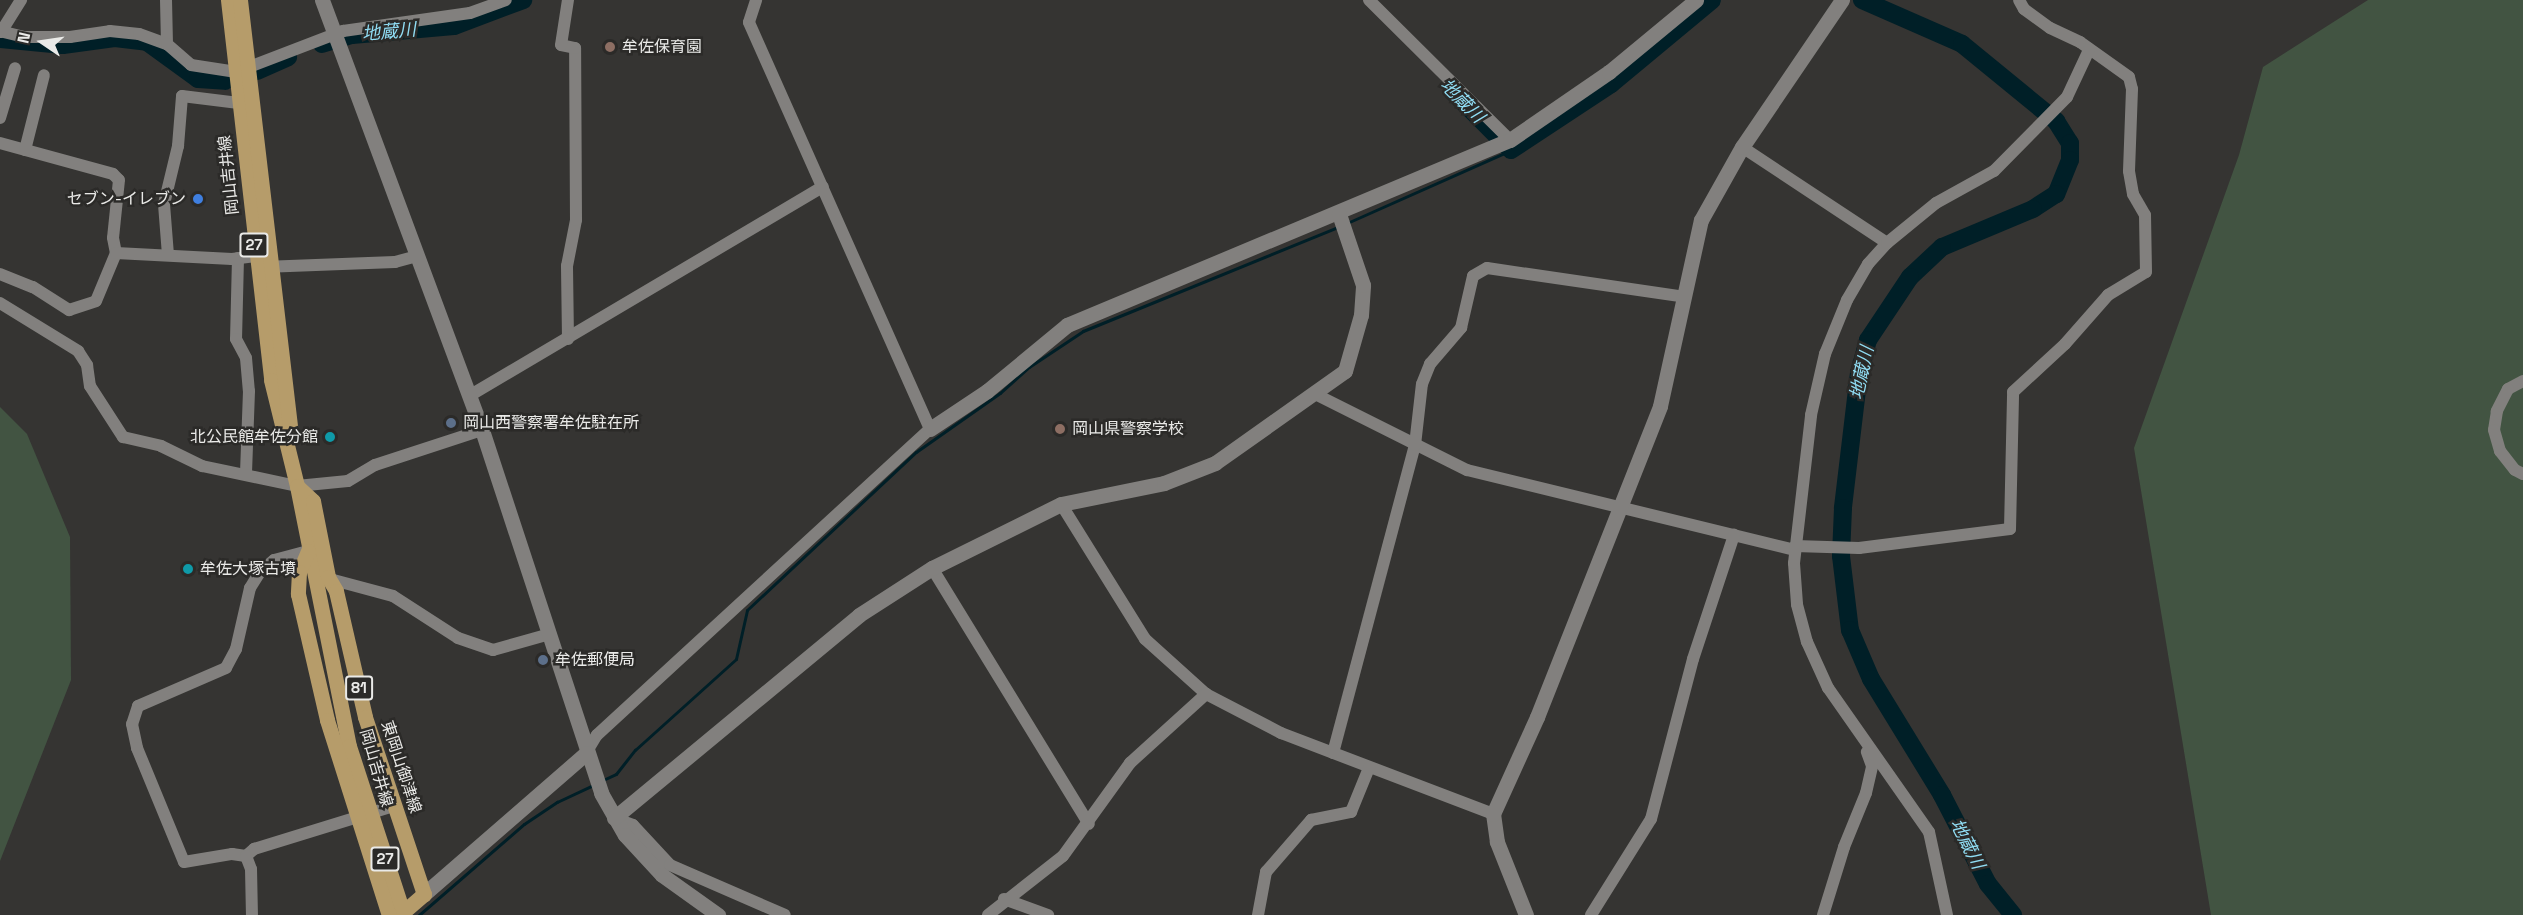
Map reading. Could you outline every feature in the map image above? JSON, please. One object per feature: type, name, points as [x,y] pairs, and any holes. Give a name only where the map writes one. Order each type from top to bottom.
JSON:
[{"type":"main road","name":"岡山吉井線","points":[[228,0],[242,69],[272,262],[297,486]]},
{"type":"main road","name":"岡山吉井線","points":[[240,0],[242,69],[239,103],[271,380],[297,486],[309,551],[321,579],[349,746],[402,915]]},
{"type":"main road","name":"東岡山御津線","points":[[297,486],[313,501],[321,579],[336,591],[365,717],[424,894]]},
{"type":"main road","name":"81","points":[[309,551],[299,572],[298,594],[327,720],[389,915]]},
{"type":"main road","points":[[402,915],[424,894]]},
{"type":"street","points":[[21,0],[1,31],[24,37],[70,37],[110,31],[139,34],[167,44],[191,65],[242,69],[399,21],[470,13],[506,0]]},
{"type":"street","points":[[166,0],[167,44]]},
{"type":"street","points":[[322,0],[482,430],[601,793],[614,818],[662,875],[718,915]]},
{"type":"street","points":[[568,0],[561,45],[575,48],[576,220],[567,266],[568,339]]},
{"type":"street","points":[[756,0],[749,22],[930,429]]},
{"type":"street","points":[[1369,0],[1510,140]]},
{"type":"street","points":[[424,894],[589,759],[597,735],[930,429],[987,391],[1067,325],[1339,214],[1510,140],[1610,72],[1695,0]]},
{"type":"street","points":[[1526,915],[1497,842],[1493,813],[1622,509],[1660,406],[1701,220],[1742,147],[1842,0]]},
{"type":"street","points":[[1315,394],[1467,470],[1622,509],[1795,548],[1842,549],[2010,529],[2013,392],[2066,344],[2108,295],[2146,273],[2148,262],[2145,215],[2133,194],[2129,171],[2132,89],[2129,77],[2118,67],[2050,28],[2024,9],[2019,0]]},
{"type":"street","points":[[1947,915],[1929,832],[1864,743],[1828,688],[1806,642],[1797,604],[1795,548],[1811,415],[1825,354],[1847,300],[1868,264],[1887,243],[1936,203],[1994,171],[2067,97],[2089,50]]},
{"type":"street","points":[[0,118],[15,68]]},
{"type":"street","points":[[26,150],[44,75]]},
{"type":"street","points":[[168,255],[164,204],[178,146],[182,96],[239,103]]},
{"type":"street","points":[[0,143],[113,174],[119,180],[113,238],[116,253],[96,301],[69,310],[33,287],[0,274]]},
{"type":"street","points":[[1742,147],[1887,243]]},
{"type":"street","points":[[469,396],[823,187]]},
{"type":"street","points":[[614,818],[859,615],[932,568],[1061,504],[1164,483],[1215,463],[1345,371],[1361,315],[1364,285],[1339,214]]},
{"type":"street","points":[[116,253],[238,258],[272,262],[395,262],[417,256]]},
{"type":"street","points":[[238,258],[236,339],[246,358],[249,391],[246,474]]},
{"type":"street","points":[[1333,753],[1415,445],[1422,384],[1430,364],[1461,328],[1473,276],[1487,268],[1685,297]]},
{"type":"street","points":[[0,303],[78,351],[87,365],[90,386],[123,437],[161,446],[202,466],[297,486],[348,481],[375,465],[482,430]]},
{"type":"street","points":[[2523,381],[2508,389],[2497,411],[2494,430],[2500,451],[2515,470],[2523,474]]},
{"type":"street","points":[[1061,504],[1145,639],[1206,694],[1281,733],[1493,813]]},
{"type":"street","points":[[1591,915],[1651,819],[1693,659],[1734,535]]},
{"type":"street","points":[[309,551],[274,560],[261,572],[250,588],[236,649],[226,668],[138,706],[132,724],[136,748],[184,862],[232,854],[246,856],[254,849],[394,806]]},
{"type":"street","points":[[932,568],[1089,824]]},
{"type":"street","points":[[321,579],[393,596],[458,638],[492,650],[550,634]]},
{"type":"street","points":[[988,915],[1004,899],[1063,856],[1089,824],[1130,763],[1206,694]]},
{"type":"street","points":[[1823,915],[1844,847],[1866,793],[1872,766],[1864,743]]},
{"type":"street","points":[[1258,915],[1266,872],[1311,820],[1351,812],[1370,768]]},
{"type":"street","points":[[614,818],[633,825],[670,865],[785,915]]},
{"type":"street","points":[[246,856],[252,868],[252,915]]},
{"type":"street","points":[[1004,899],[1048,915]]},
{"type":"green space","points":[[2368,0],[2523,0],[2523,915],[2211,915],[2134,448],[2239,155],[2263,67]]},
{"type":"green space","points":[[0,407],[27,434],[70,537],[71,680],[0,861]]},
{"type":"waterway","name":"地蔵川","points":[[322,44],[352,35],[454,26],[523,0]]},
{"type":"waterway","name":"地蔵川","points":[[1452,91],[1511,150],[1611,84],[1712,0]]},
{"type":"waterway","name":"地蔵川","points":[[1862,0],[1962,44],[2056,121],[2070,143],[2070,160],[2056,194],[2033,209],[1942,247],[1910,277],[1868,340],[1859,373],[1843,508],[1841,556],[1850,630],[1871,679],[1942,795],[1988,884],[2013,915]]},
{"type":"waterway","name":"地蔵川","points":[[0,39],[63,45],[115,38],[147,42],[198,79],[225,81]]},
{"type":"waterway","name":"地蔵川","points":[[257,71],[288,57]]},
{"type":"waterway","points":[[1347,223],[1511,150]]},
{"type":"waterway","points":[[603,780],[616,774],[635,750],[736,659],[747,610],[916,452],[1000,393],[1029,367],[1083,331],[1338,227]]},
{"type":"waterway","points":[[419,915],[524,824],[557,802],[592,786]]},
{"type":"place","name":"牟佐保育園","points":[[610,47]]},
{"type":"place","name":"セブン-イレブン","points":[[198,199]]},
{"type":"place","name":"岡山西警察署牟佐駐在所","points":[[451,423]]},
{"type":"place","name":"岡山県警察学校","points":[[1060,429]]},
{"type":"place","name":"北公民館牟佐分館","points":[[330,437]]},
{"type":"place","name":"牟佐大塚古墳","points":[[188,569]]},
{"type":"place","name":"牟佐郵便局","points":[[543,660]]}]
